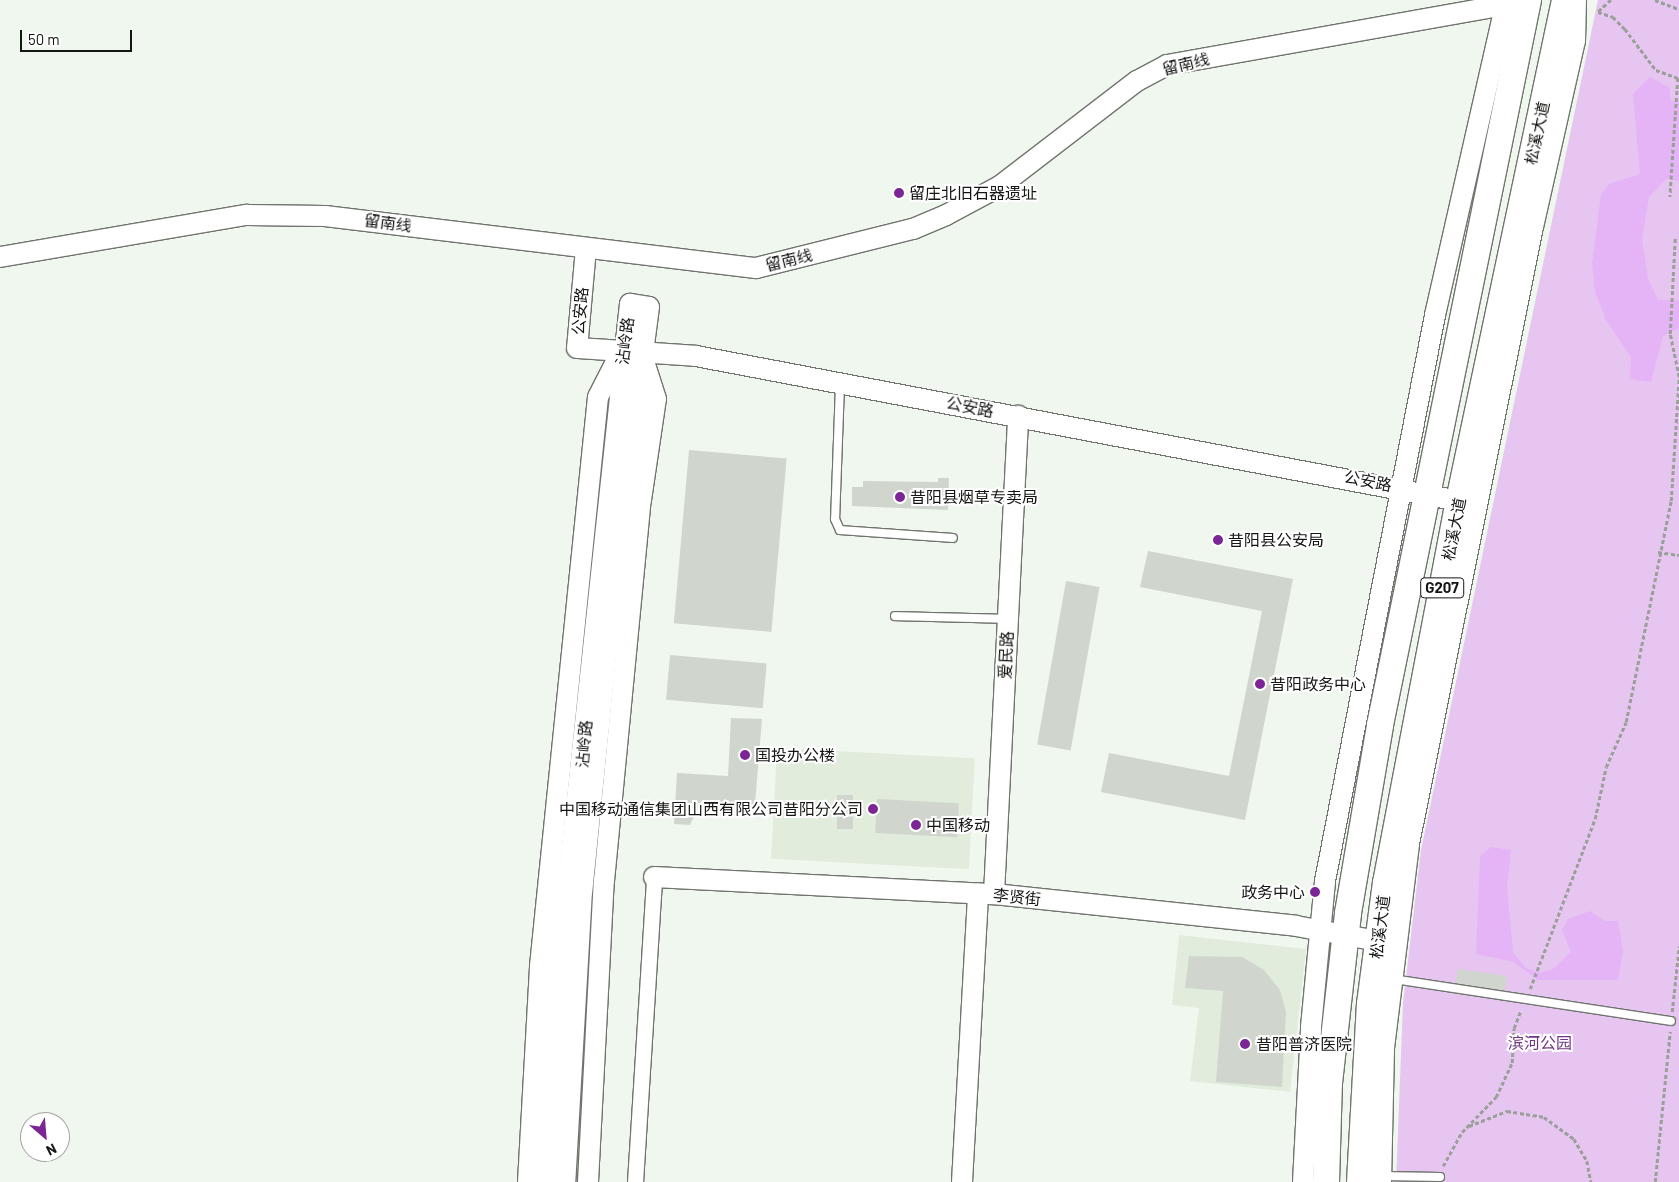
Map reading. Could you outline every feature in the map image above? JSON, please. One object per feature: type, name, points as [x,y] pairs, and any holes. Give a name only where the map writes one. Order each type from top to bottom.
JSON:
[{"type":"highway","name":"松溪大道","points":[[1326,1182],[1329,1083],[1346,935],[1413,490],[1527,0]]},
{"type":"highway","name":"松溪大道","points":[[1371,1179],[1363,1086],[1378,941],[1459,501],[1565,0]]},
{"type":"street","name":"留南线","points":[[0,257],[247,215],[325,216],[756,268],[913,229],[1000,186],[1137,81],[1168,66],[1527,0]]},
{"type":"street","points":[[1371,1179],[1391,979],[1411,834],[1531,237],[1576,41],[1576,0]]},
{"type":"street","name":"公安路","points":[[586,248],[577,348],[632,349],[840,382],[1413,490],[1459,501]]},
{"type":"street","points":[[528,1182],[540,966],[596,407],[632,349]]},
{"type":"street","points":[[588,1182],[604,880],[641,500],[656,399],[632,349]]},
{"type":"street","name":"沾岭路","points":[[547,1182],[558,966],[632,349]]},
{"type":"street","name":"沾岭路","points":[[565,1182],[582,891],[632,349]]},
{"type":"street","name":"爱民路","points":[[962,1182],[1008,619],[1018,416]]},
{"type":"street","points":[[1303,1182],[1320,930],[1413,490]]},
{"type":"street","points":[[635,1182],[654,877]]},
{"type":"street","name":"李贤街","points":[[654,877],[986,894],[1320,930],[1378,941]]},
{"type":"lane","points":[[840,382],[835,519],[840,530],[953,538]]},
{"type":"lane","points":[[896,616],[1008,619]]},
{"type":"lane","points":[[1391,979],[1671,1021]]},
{"type":"lane","points":[[1371,1179],[1440,1177]]},
{"type":"path","points":[[1611,0],[1598,12],[1613,17],[1626,29],[1656,70],[1678,78],[1670,197]]},
{"type":"path","points":[[1655,0],[1679,9]]},
{"type":"path","points":[[1440,1177],[1462,1132],[1496,1097],[1512,1063],[1514,1028],[1595,819],[1606,767],[1626,722],[1658,552],[1672,501],[1679,377],[1670,334],[1675,237]]},
{"type":"path","points":[[1658,552],[1679,555]]},
{"type":"path","points":[[1655,1182],[1679,946]]},
{"type":"path","points":[[1462,1132],[1501,1112],[1544,1117],[1574,1139],[1587,1160],[1591,1182]]},
{"type":"shaded area","points":[[1650,77],[1670,88],[1670,100],[1679,103],[1679,181],[1666,179],[1649,197],[1642,239],[1648,278],[1658,300],[1679,300],[1679,328],[1663,336],[1651,382],[1630,379],[1631,357],[1606,320],[1595,292],[1592,264],[1601,195],[1609,184],[1640,174],[1633,94]]},
{"type":"shaded area","name":"中国移动通信集团山西有限公司昔阳分公司","points":[[777,748],[975,758],[969,869],[771,859]]},
{"type":"shaded area","points":[[1491,847],[1511,850],[1507,887],[1513,952],[1526,968],[1540,973],[1555,968],[1571,952],[1562,930],[1568,919],[1590,911],[1605,921],[1618,921],[1623,951],[1618,980],[1538,980],[1514,962],[1476,954],[1480,856]]},
{"type":"shaded area","name":"昔阳普济医院","points":[[1179,935],[1306,949],[1290,1092],[1190,1081],[1199,1008],[1172,1005]]},
{"type":"green space","name":"滨河公园","points":[[1598,0],[1679,0],[1679,1182],[1396,1182],[1403,1003],[1421,850]]},
{"type":"building","points":[[689,450],[787,459],[771,632],[674,623]]},
{"type":"building","name":"昔阳县烟草专卖局","points":[[938,478],[949,478],[948,510],[852,506],[852,487],[863,487],[863,481],[938,482]]},
{"type":"building","name":"昔阳政务中心","points":[[1148,551],[1293,579],[1245,820],[1101,792],[1109,753],[1229,776],[1262,611],[1140,587]]},
{"type":"building","points":[[1066,581],[1099,587],[1071,750],[1037,744]]},
{"type":"building","points":[[670,655],[767,663],[763,708],[666,700]]},
{"type":"building","name":"国投办公楼","points":[[731,718],[762,719],[755,804],[701,801],[690,825],[674,824],[677,773],[728,776]]},
{"type":"building","points":[[837,795],[853,795],[853,829],[837,829]]},
{"type":"building","name":"中国移动","points":[[877,799],[959,803],[957,837],[875,833]]},
{"type":"building","points":[[1189,956],[1242,957],[1264,970],[1280,990],[1286,1012],[1282,1087],[1216,1082],[1223,991],[1185,988]]},
{"type":"building","points":[[1458,969],[1507,976],[1505,990],[1455,986]]},
{"type":"place","name":"留庄北旧石器遗址","points":[[899,193]]},
{"type":"place","name":"昔阳县烟草专卖局","points":[[900,497]]},
{"type":"place","name":"昔阳县公安局","points":[[1218,540]]},
{"type":"place","name":"昔阳政务中心","points":[[1260,684]]},
{"type":"place","name":"国投办公楼","points":[[745,755]]},
{"type":"place","name":"中国移动通信集团山西有限公司昔阳分公司","points":[[873,809]]},
{"type":"place","name":"中国移动","points":[[916,825]]},
{"type":"place","name":"政务中心","points":[[1315,892]]},
{"type":"place","name":"昔阳普济医院","points":[[1245,1044]]}]
